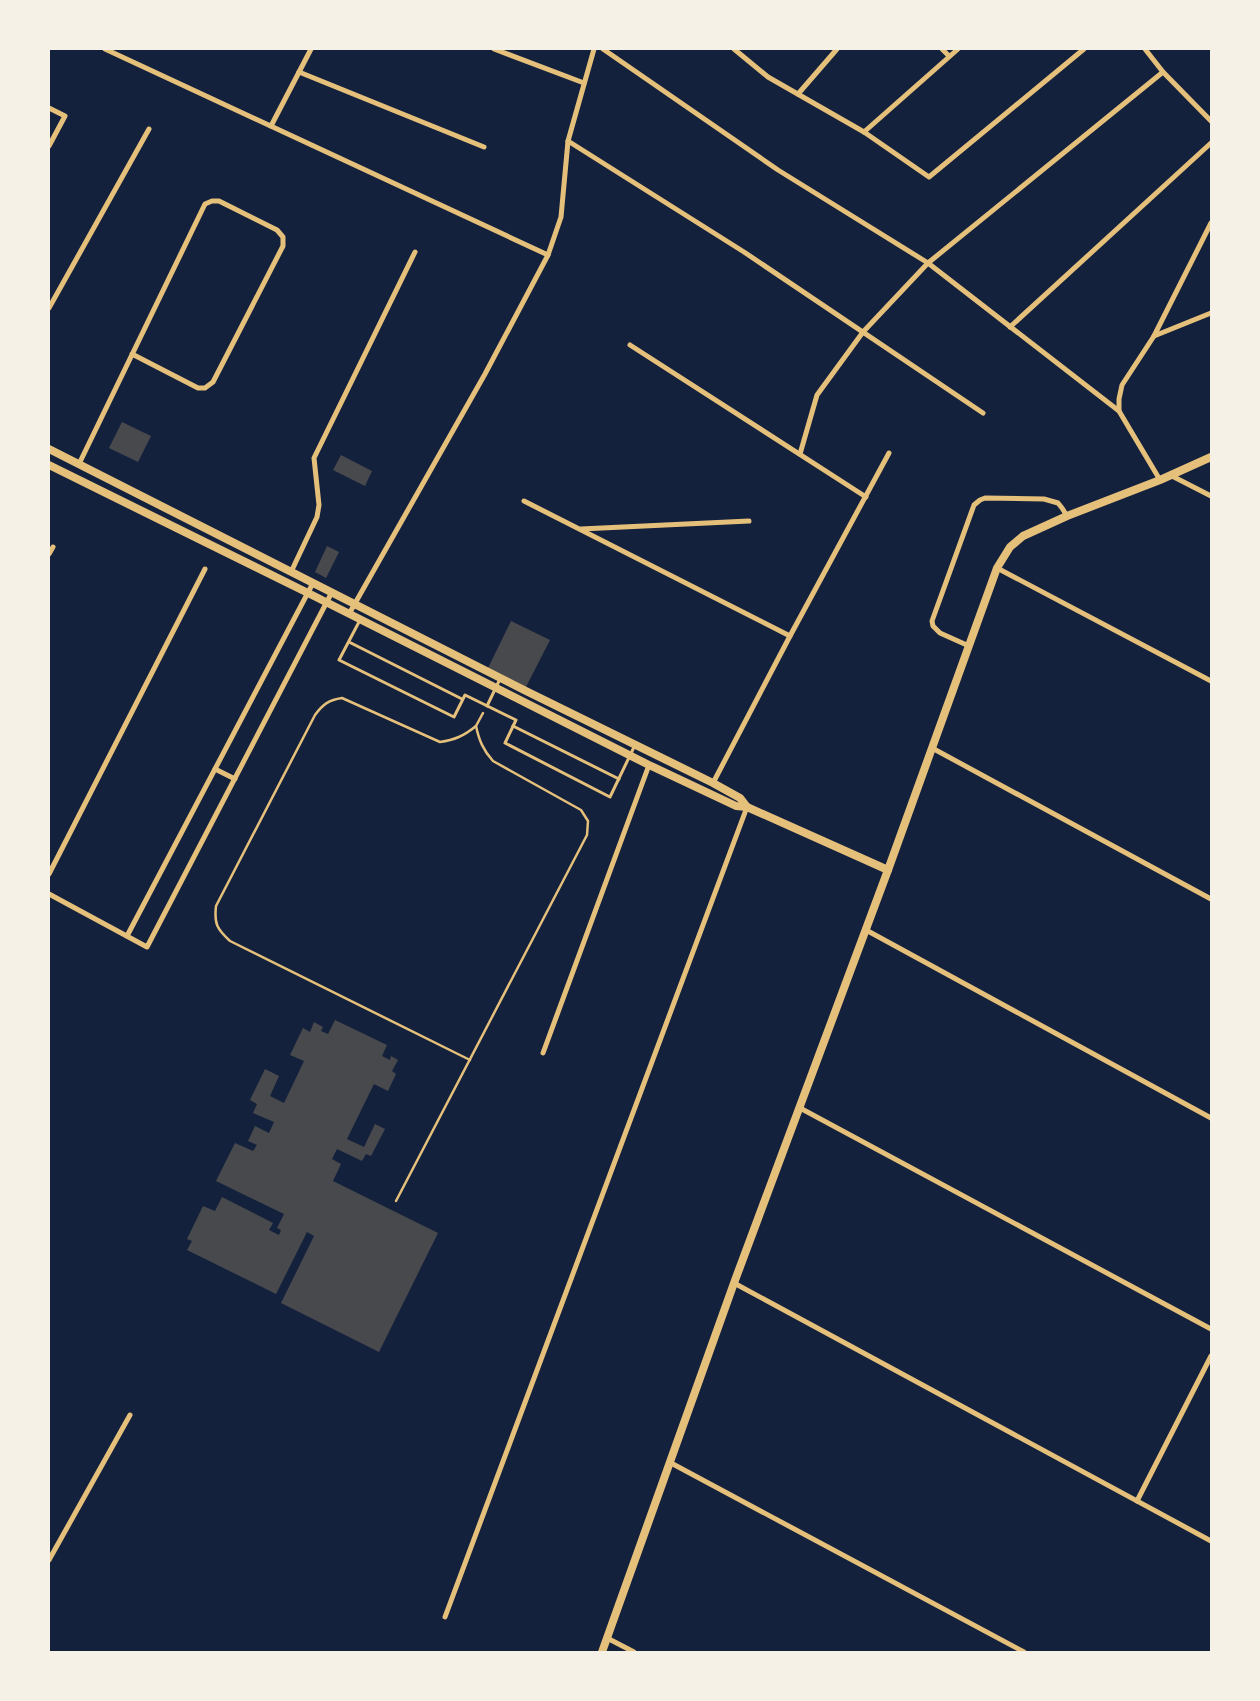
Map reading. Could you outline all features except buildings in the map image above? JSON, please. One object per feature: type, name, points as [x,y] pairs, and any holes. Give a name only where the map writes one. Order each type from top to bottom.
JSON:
[{"type":"street","points":[[105,49],[548,255]]},
{"type":"street","points":[[271,126],[311,49]]},
{"type":"street","points":[[494,49],[584,83]]},
{"type":"street","points":[[349,614],[485,374],[548,255],[561,217],[568,141],[594,49]]},
{"type":"street","points":[[602,49],[778,170],[928,263],[1119,411],[1160,480]]},
{"type":"street","points":[[734,49],[768,76],[864,132],[929,177],[1084,49]]},
{"type":"street","points":[[798,94],[837,49]]},
{"type":"street","points":[[942,49],[949,56]]},
{"type":"street","points":[[864,132],[958,49]]},
{"type":"street","points":[[1145,49],[1163,72],[1211,121]]},
{"type":"street","points":[[299,72],[484,147]]},
{"type":"street","points":[[800,454],[817,395],[863,332],[928,263],[1163,72]]},
{"type":"street","points":[[49,108],[65,116],[49,146]]},
{"type":"street","points":[[49,308],[149,129]]},
{"type":"street","points":[[568,141],[744,252],[983,412]]},
{"type":"street","points":[[1010,327],[1211,143]]},
{"type":"street","points":[[79,464],[132,354],[205,204],[219,201],[277,230],[283,237],[283,246],[213,382],[206,388],[198,388],[132,354]]},
{"type":"street","points":[[1119,411],[1122,385],[1154,336],[1211,223]]},
{"type":"street","points":[[291,572],[317,517],[319,506],[314,458],[415,252]]},
{"type":"street","points":[[1154,336],[1211,313]]},
{"type":"street","points":[[630,346],[866,497]]},
{"type":"street","points":[[49,449],[500,678],[713,783],[740,798],[747,806],[888,870]]},
{"type":"street","points":[[713,783],[889,453]]},
{"type":"street","points":[[602,1652],[734,1282],[866,930],[997,568],[1010,547],[1023,536],[1211,457]]},
{"type":"street","points":[[49,465],[326,602],[649,766],[736,806],[747,806]]},
{"type":"street","points":[[1170,475],[1211,496]]},
{"type":"street","points":[[969,646],[940,633],[933,626],[932,620],[974,505],[985,498],[1044,499],[1058,503],[1067,516]]},
{"type":"street","points":[[524,501],[790,636]]},
{"type":"street","points":[[580,529],[748,521]]},
{"type":"street","points":[[49,554],[53,547]]},
{"type":"street","points":[[997,568],[1211,681]]},
{"type":"street","points":[[49,874],[204,569]]},
{"type":"street","points":[[127,936],[313,582]]},
{"type":"street","points":[[49,894],[147,947],[332,592]]},
{"type":"street","points":[[932,748],[1211,899]]},
{"type":"street","points":[[543,1053],[649,766]]},
{"type":"street","points":[[215,769],[235,778]]},
{"type":"street","points":[[445,1618],[747,806]]},
{"type":"street","points":[[866,930],[1211,1118]]},
{"type":"street","points":[[800,1108],[1211,1329]]},
{"type":"street","points":[[734,1282],[1211,1541]]},
{"type":"street","points":[[1137,1501],[1211,1356]]},
{"type":"street","points":[[49,1560],[130,1415]]},
{"type":"street","points":[[671,1463],[1024,1652]]},
{"type":"street","points":[[607,1638],[634,1652]]},
{"type":"lane","points":[[360,620],[340,660],[454,717],[465,695],[516,720],[505,743],[610,797],[635,745]]},
{"type":"lane","points":[[349,642],[462,699]]},
{"type":"lane","points":[[487,706],[500,678]]},
{"type":"lane","points":[[513,726],[619,780]]},
{"type":"path","points":[[470,1060],[230,942],[218,930],[215,917],[216,906],[315,715],[322,705],[331,700],[342,698],[440,742],[465,735],[476,726],[487,706]]},
{"type":"path","points":[[396,1201],[587,835],[588,821],[581,810],[492,761],[485,753],[476,726]]}]
